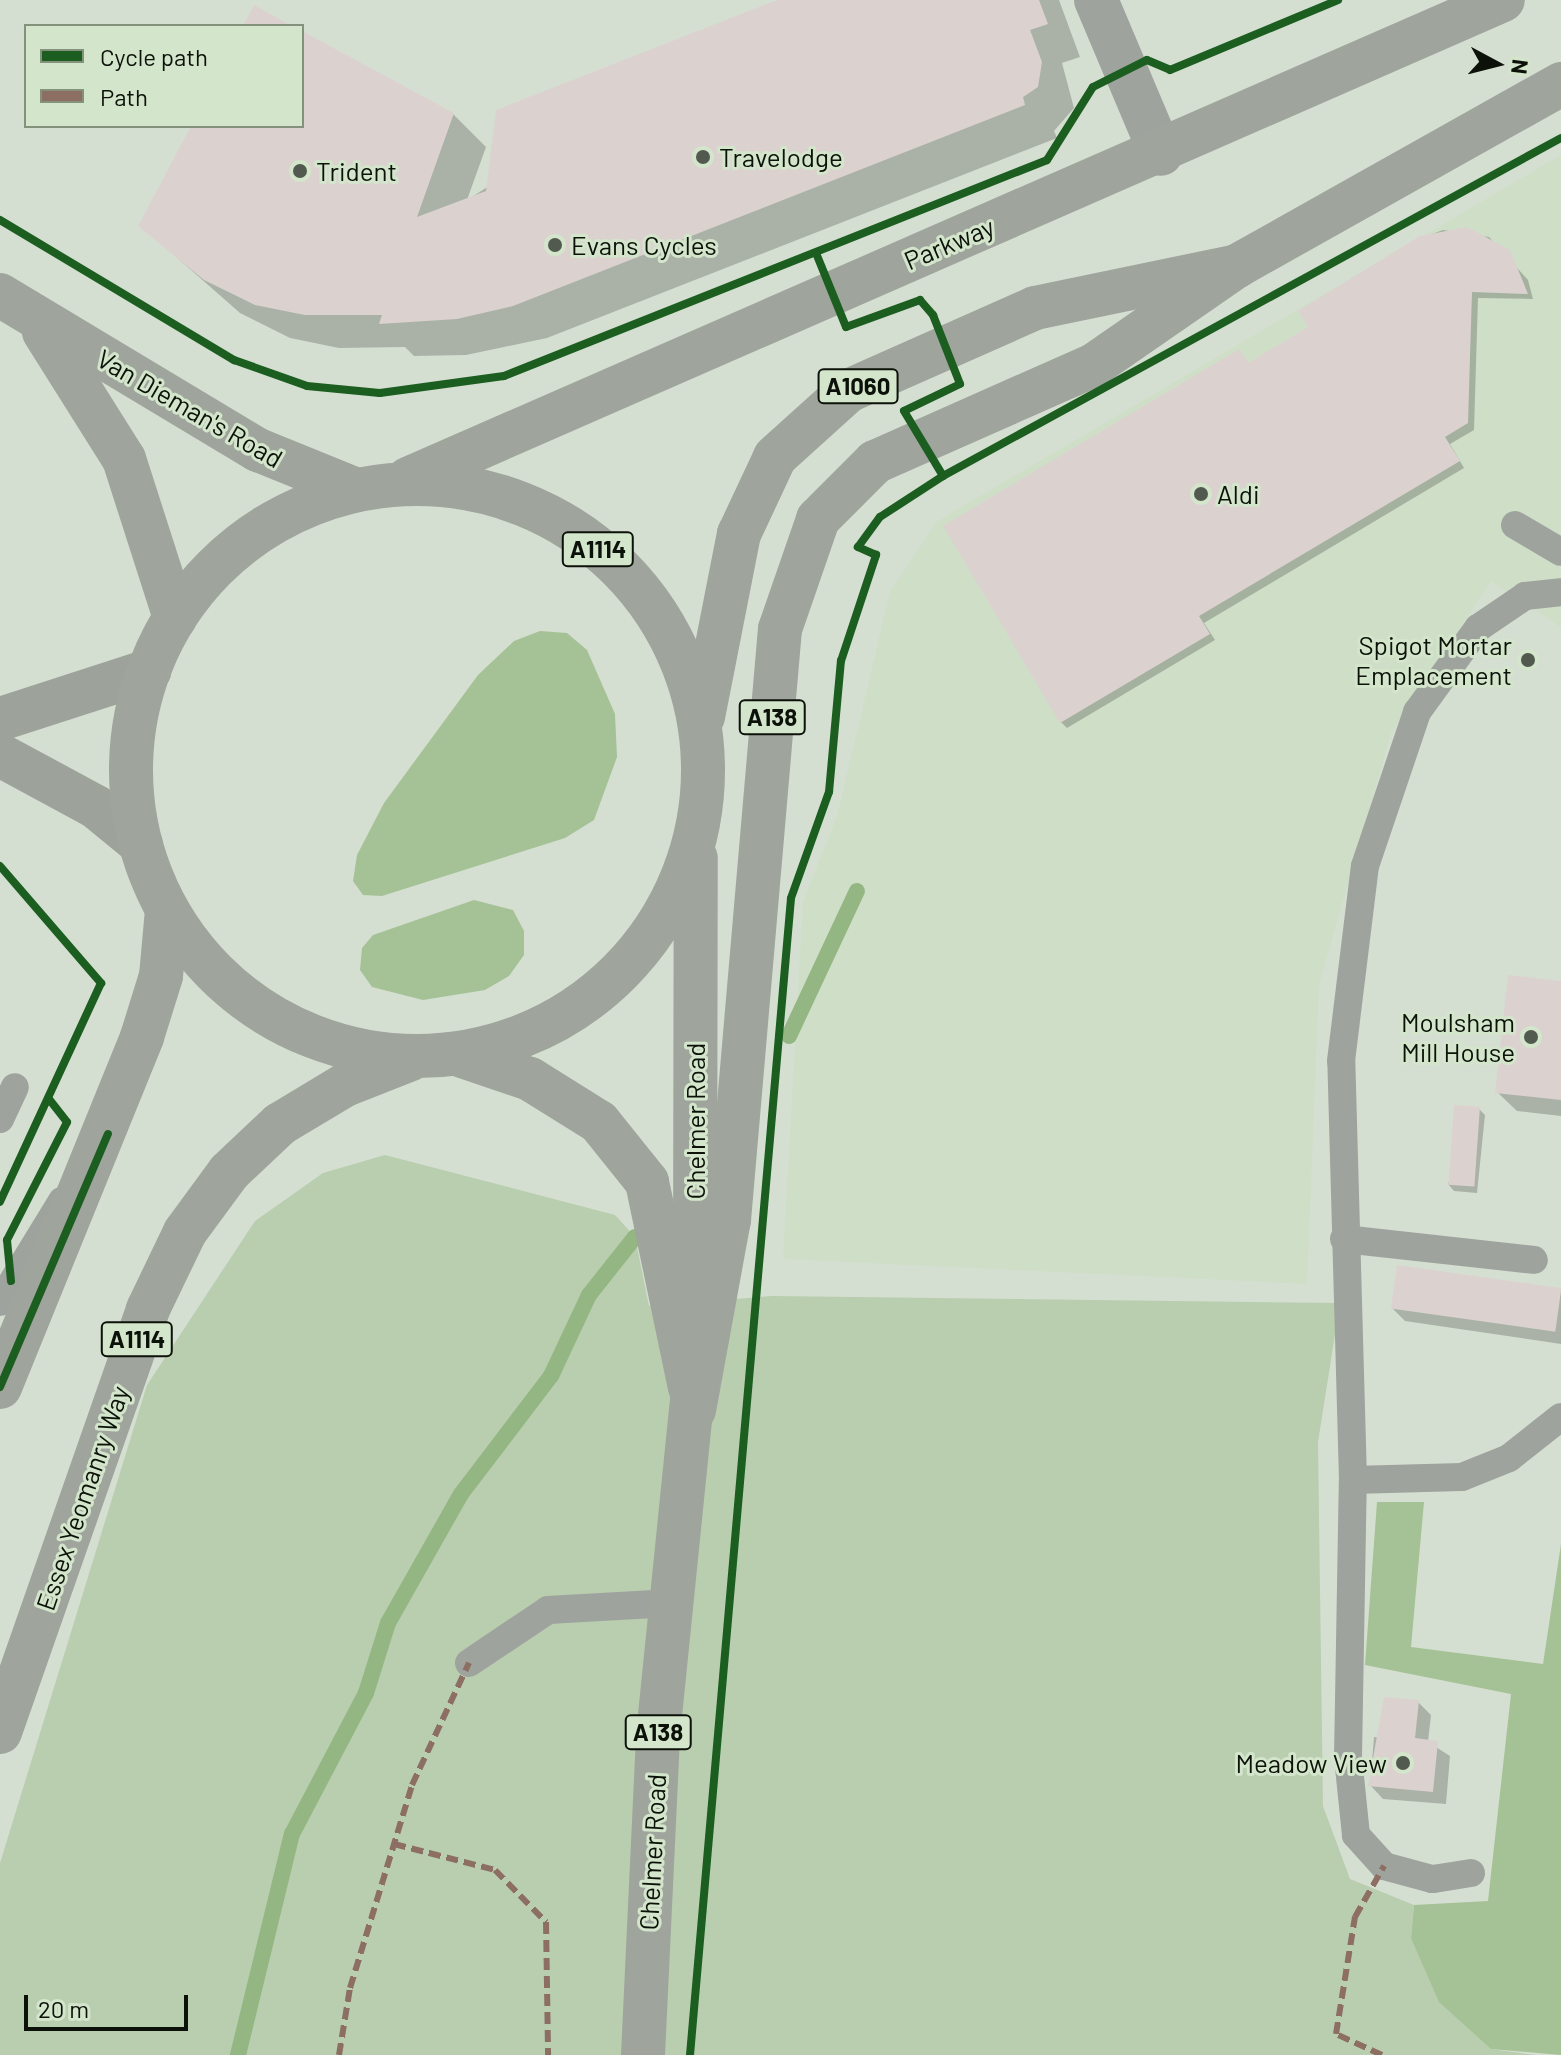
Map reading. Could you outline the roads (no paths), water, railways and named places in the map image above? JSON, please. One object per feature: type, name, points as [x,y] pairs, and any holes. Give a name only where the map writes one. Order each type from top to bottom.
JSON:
[{"type":"main road","name":"Parkway","points":[[376,487],[1161,154],[1503,0]]},
{"type":"main road","name":"A1060","points":[[701,735],[739,534],[775,457],[848,391],[1035,308],[1237,266],[1556,95]]},
{"type":"main road","name":"A138","points":[[694,1410],[729,1220],[780,629],[818,519],[875,462],[1094,365],[1237,266]]},
{"type":"main road","name":"Van Dieman's Road","points":[[15,304],[258,450],[376,487]]},
{"type":"main road","name":"Van Dieman's Road","points":[[15,304],[90,394],[124,459],[175,618]]},
{"type":"main road","name":"A1114","points":[[376,487],[491,493],[579,533],[646,596],[673,642],[701,735],[696,832],[658,921],[635,956],[585,1003],[523,1037],[437,1055],[354,1049],[273,1017],[231,988],[167,910],[141,844],[133,751],[149,671],[175,618],[235,549],[272,523],[376,487]]},
{"type":"main road","points":[[0,719],[149,671]]},
{"type":"main road","points":[[0,755],[96,807],[141,844]]},
{"type":"main road","name":"Chelmer Road","points":[[648,2054],[658,1735],[694,1410],[696,832]]},
{"type":"main road","name":"A1114","points":[[0,1387],[93,1169],[161,976],[167,910]]},
{"type":"main road","name":"Chelmer Road","points":[[437,1055],[530,1079],[599,1122],[647,1182],[694,1410]]},
{"type":"main road","name":"Essex Yeomanry Way","points":[[0,1732],[148,1309],[185,1232],[229,1172],[280,1124],[345,1085],[437,1055]]},
{"type":"street","points":[[1096,0],[1161,154]]},
{"type":"lane","points":[[1515,525],[1561,552]]},
{"type":"lane","points":[[1471,1873],[1432,1879],[1384,1866],[1356,1835],[1348,1757],[1353,1480],[1341,1061],[1365,866],[1391,780],[1417,712],[1478,628],[1525,596],[1561,592]]},
{"type":"lane","points":[[0,1119],[15,1087]]},
{"type":"lane","points":[[0,1302],[49,1213],[93,1169]]},
{"type":"lane","points":[[1344,1239],[1534,1260]]},
{"type":"lane","points":[[1353,1480],[1462,1477],[1509,1458],[1561,1417]]},
{"type":"lane","points":[[469,1663],[548,1610],[672,1603]]},
{"type":"waterway","points":[[789,1036],[857,891]]},
{"type":"waterway","points":[[238,2055],[292,1834],[366,1693],[388,1623],[461,1494],[551,1376],[589,1295],[635,1237]]},
{"type":"place","name":"Travelodge","points":[[703,157]]},
{"type":"place","name":"Trident","points":[[300,171]]},
{"type":"place","name":"Evans Cycles","points":[[555,245]]},
{"type":"place","name":"Aldi","points":[[1201,494]]},
{"type":"place","name":"Spigot Mortar Emplacement","points":[[1528,660]]},
{"type":"place","name":"Moulsham Mill House","points":[[1531,1037]]},
{"type":"place","name":"Meadow View","points":[[1403,1763]]}]
